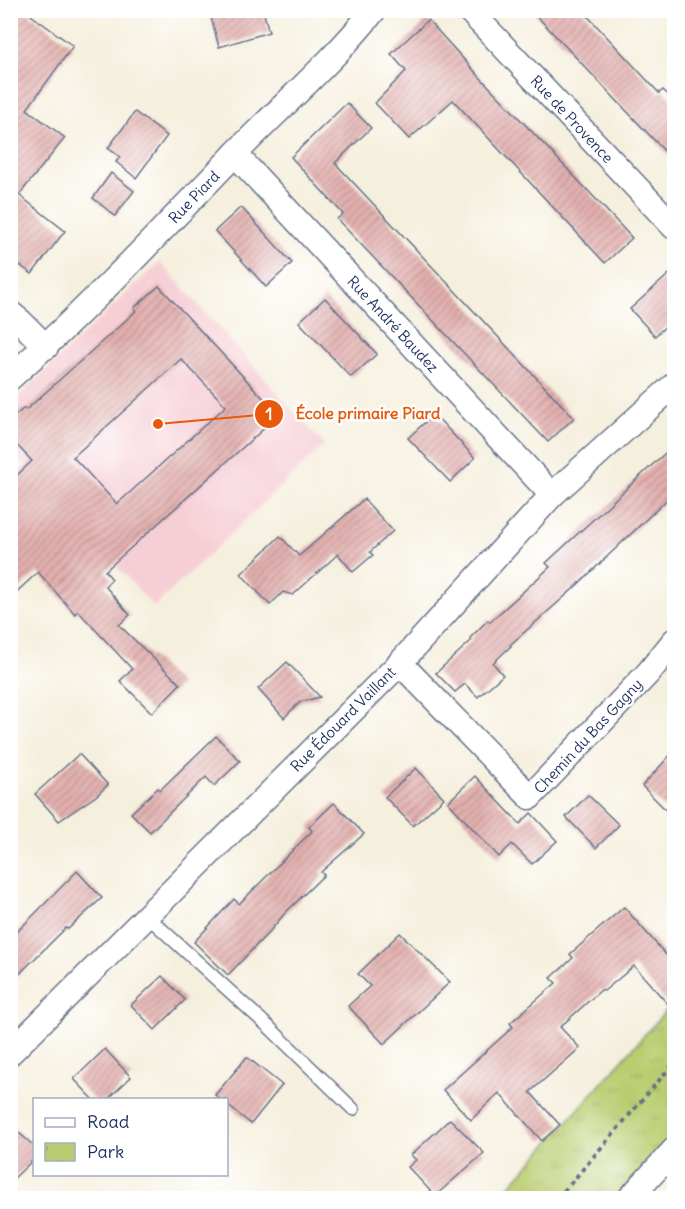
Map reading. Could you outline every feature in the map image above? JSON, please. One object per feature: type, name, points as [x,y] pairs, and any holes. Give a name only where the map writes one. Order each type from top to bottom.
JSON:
[{"type":"street","name":"Rue Piard","points":[[10,378],[46,347],[143,251],[235,154],[354,35],[374,10]]},
{"type":"street","name":"Rue de Provence","points":[[469,10],[675,227]]},
{"type":"street","name":"Rue André Baudez","points":[[235,154],[552,495]]},
{"type":"street","points":[[10,314],[46,347]]},
{"type":"street","name":"Rue Édouard Vaillant","points":[[10,1053],[400,663],[552,495],[675,385]]},
{"type":"street","name":"Chemin du Bas Gagny","points":[[400,663],[530,797],[649,672],[675,641]]},
{"type":"street","points":[[630,1198],[675,1150]]},
{"type":"lane","points":[[147,916],[270,1028],[353,1109]]},
{"type":"path","points":[[558,1198],[675,1063]]},
{"type":"shaded area","points":[[160,262],[324,445],[154,607],[11,451],[11,403]]},
{"type":"green space","points":[[674,1002],[674,1133],[618,1198],[499,1198]]},
{"type":"building","points":[[10,10],[24,10],[73,46],[27,109],[65,138],[19,195],[65,231],[32,274],[10,258]]},
{"type":"building","points":[[209,10],[263,10],[269,32],[219,47]]},
{"type":"building","points":[[531,10],[582,10],[659,93],[663,90],[675,101],[675,162]]},
{"type":"building","points":[[428,20],[632,238],[605,263],[453,100],[409,139],[375,103],[406,71],[391,54]]},
{"type":"building","points":[[347,103],[371,128],[335,163],[574,418],[548,442],[337,219],[343,214],[291,157]]},
{"type":"building","points":[[135,112],[167,136],[136,178],[116,162],[120,157],[108,148]]},
{"type":"building","points":[[111,173],[134,191],[115,216],[93,198]]},
{"type":"building","points":[[241,207],[292,263],[266,287],[215,231]]},
{"type":"building","points":[[675,269],[675,318],[655,336],[630,309]]},
{"type":"building","points":[[159,286],[279,415],[105,571],[112,579],[105,586],[130,615],[119,625],[180,684],[152,713],[120,681],[132,669],[78,611],[75,614],[38,572],[10,598],[10,482],[32,461],[10,438],[10,420],[24,408],[26,410],[136,311],[134,308]],"holes":[[[181,359],[226,406],[117,504],[73,457]]]},
{"type":"building","points":[[325,298],[377,354],[351,377],[299,322]]},
{"type":"building","points":[[434,414],[475,458],[450,482],[408,438]]},
{"type":"building","points":[[675,444],[675,492],[493,663],[503,675],[478,697],[465,684],[455,692],[436,673],[472,640],[470,638],[488,620],[490,622],[550,567],[546,563]]},
{"type":"building","points":[[364,499],[393,531],[370,552],[373,555],[353,572],[338,554],[293,595],[283,592],[270,605],[241,574],[280,536],[299,556]]},
{"type":"building","points":[[287,662],[320,697],[300,702],[284,718],[258,689]]},
{"type":"building","points":[[216,736],[240,761],[214,786],[206,777],[150,832],[131,813],[158,788],[160,790]]},
{"type":"building","points":[[675,750],[675,819],[642,786]]},
{"type":"building","points":[[79,754],[108,785],[59,821],[35,794]]},
{"type":"building","points":[[416,768],[444,798],[413,826],[385,797]]},
{"type":"building","points":[[475,776],[520,824],[531,813],[557,841],[532,864],[512,844],[499,857],[448,802]]},
{"type":"building","points":[[588,795],[619,825],[596,848],[566,817]]},
{"type":"building","points":[[334,803],[364,834],[321,872],[324,875],[285,913],[228,975],[194,942],[234,899],[239,904],[312,831],[309,827]]},
{"type":"building","points":[[77,871],[102,898],[68,929],[66,928],[10,983],[10,939]]},
{"type":"building","points":[[624,907],[675,965],[675,1012],[634,966],[604,991],[601,990],[560,1027],[580,1048],[530,1092],[560,1125],[542,1141],[499,1093],[471,1120],[443,1090],[513,1027],[510,1023],[556,983],[551,978],[573,958],[570,954]]},
{"type":"building","points":[[400,933],[450,982],[384,1044],[348,1006],[370,986],[358,974]]},
{"type":"building","points":[[162,976],[185,1000],[155,1030],[131,1005]]},
{"type":"building","points":[[105,1049],[131,1077],[109,1098],[92,1098],[74,1079]]},
{"type":"building","points":[[247,1057],[282,1085],[251,1124],[228,1106],[228,1098],[219,1098],[215,1095]]},
{"type":"building","points":[[450,1119],[484,1153],[435,1196],[408,1167],[416,1160],[411,1155]]},
{"type":"building","points":[[10,1125],[33,1145],[33,1160],[10,1182]]},
{"type":"place","name":"École primaire Piard","points":[[158,424]]}]
